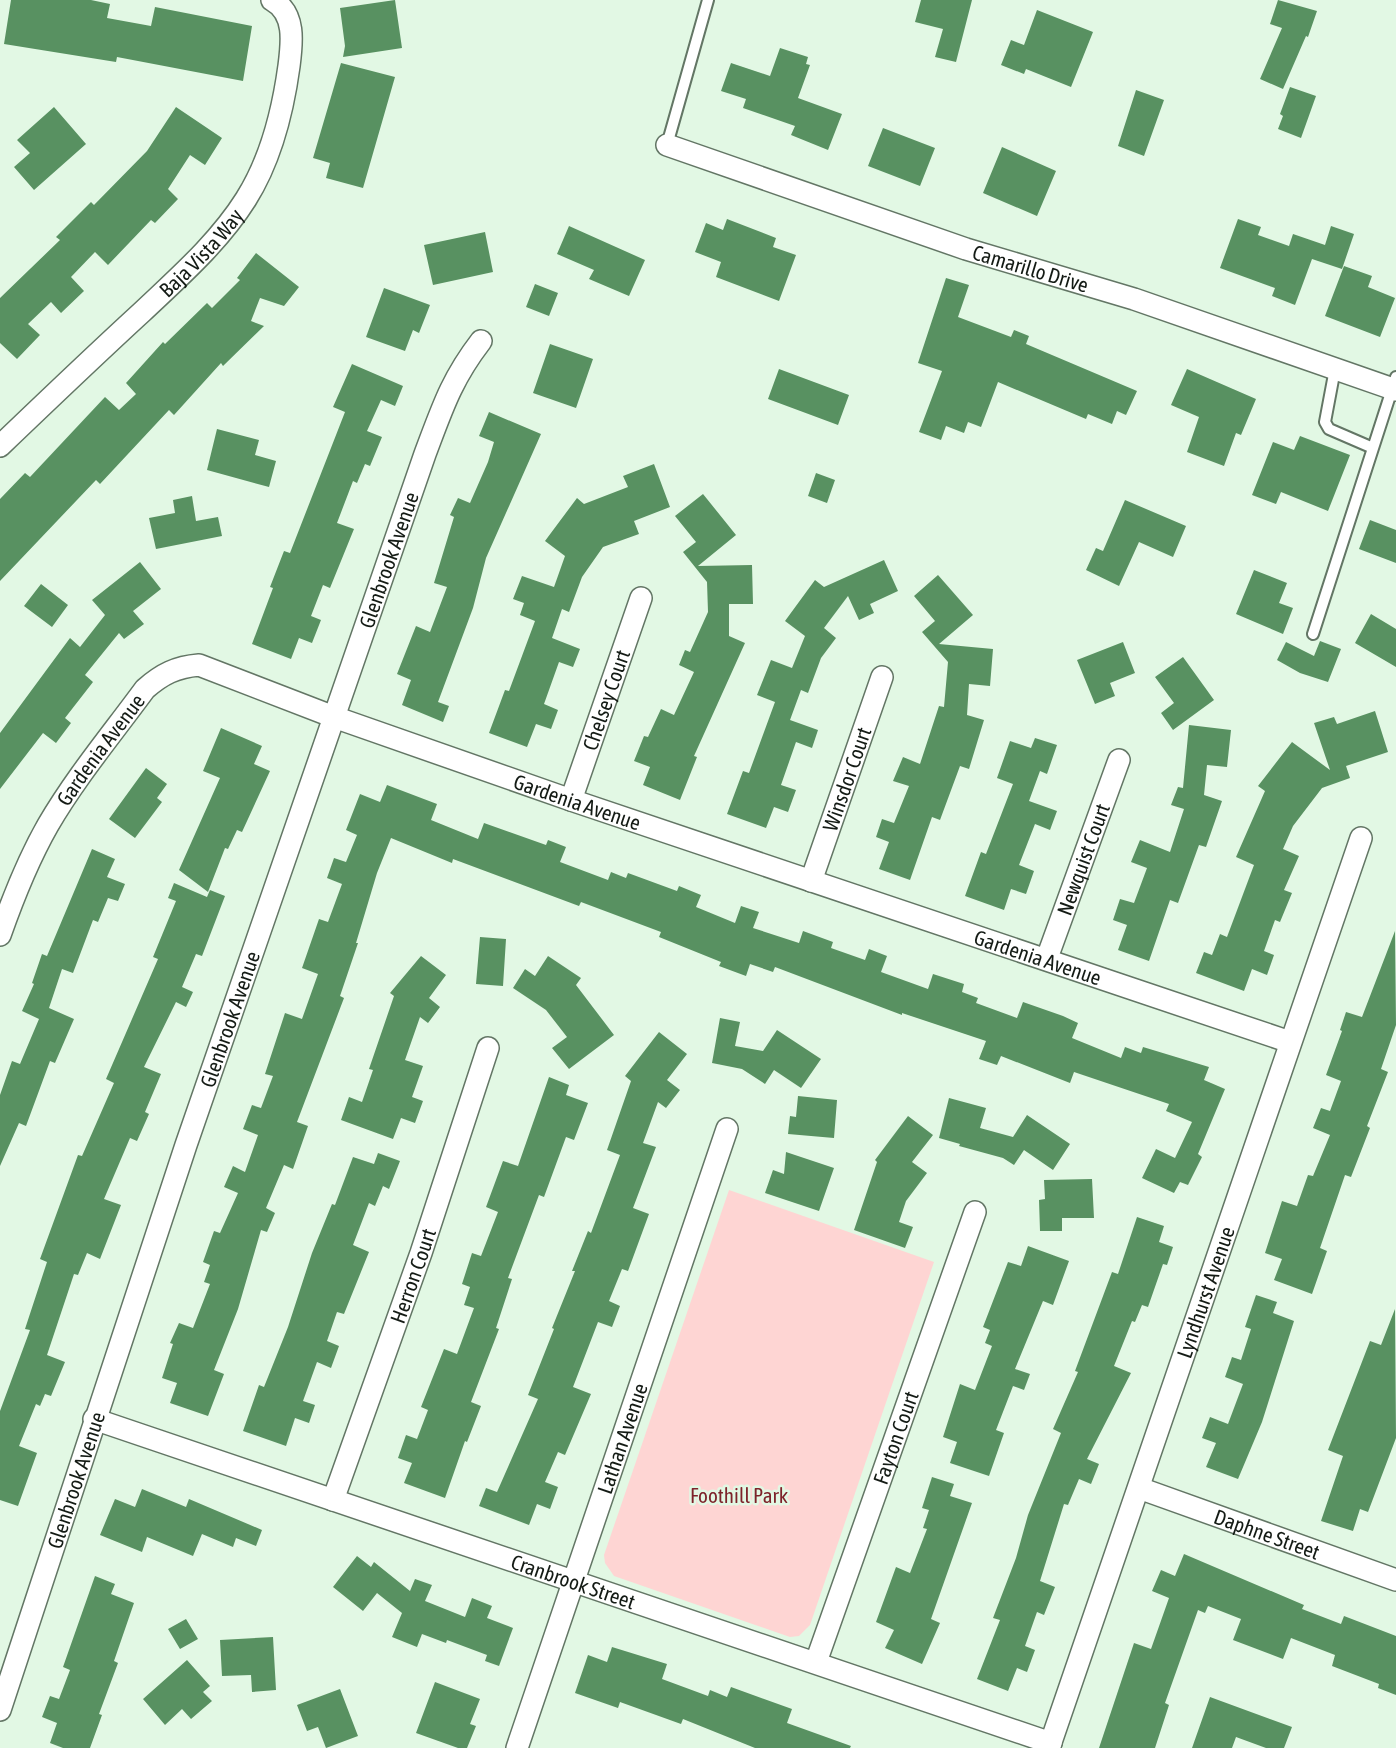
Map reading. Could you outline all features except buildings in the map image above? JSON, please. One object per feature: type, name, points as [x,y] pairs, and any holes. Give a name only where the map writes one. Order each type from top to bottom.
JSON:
[{"type":"street","name":"Baja Vista Way","points":[[0,446],[196,260],[231,221],[247,197],[270,146],[287,78],[292,36],[289,21],[274,1]]},
{"type":"street","name":"Camarillo Drive","points":[[667,145],[966,249],[1134,299],[1335,369],[1395,385]]},
{"type":"street","name":"Glenbrook Avenue","points":[[0,1710],[94,1419],[447,394],[459,369],[481,341]]},
{"type":"street","name":"Chelsey Court","points":[[571,800],[641,597]]},
{"type":"street","name":"Gardenia Avenue","points":[[1,928],[48,825],[145,689],[160,675],[183,666],[199,665],[334,717],[571,800],[1047,958],[1290,1042]]},
{"type":"street","name":"Winsdor Court","points":[[811,881],[882,677]]},
{"type":"street","name":"Newquist Court","points":[[1047,958],[1119,760]]},
{"type":"street","name":"Lyndhurst Avenue","points":[[1050,1746],[1361,838]]},
{"type":"street","name":"Herron Court","points":[[333,1500],[421,1253],[488,1048]]},
{"type":"street","name":"Lathan Avenue","points":[[517,1748],[727,1129]]},
{"type":"street","name":"Fayton Court","points":[[816,1662],[975,1212]]},
{"type":"street","name":"Cranbrook Street","points":[[94,1419],[572,1583],[816,1662],[1050,1746]]},
{"type":"street","name":"Daphne Street","points":[[1139,1488],[1396,1580]]},
{"type":"lane","points":[[667,145],[708,0]]},
{"type":"lane","points":[[1335,369],[1325,422],[1329,429],[1373,448]]},
{"type":"lane","points":[[1313,634],[1395,385]]},
{"type":"green space","name":"Foothill Park","points":[[729,1190],[934,1262],[810,1625],[799,1636],[790,1637],[614,1576],[605,1563],[604,1555]]}]
